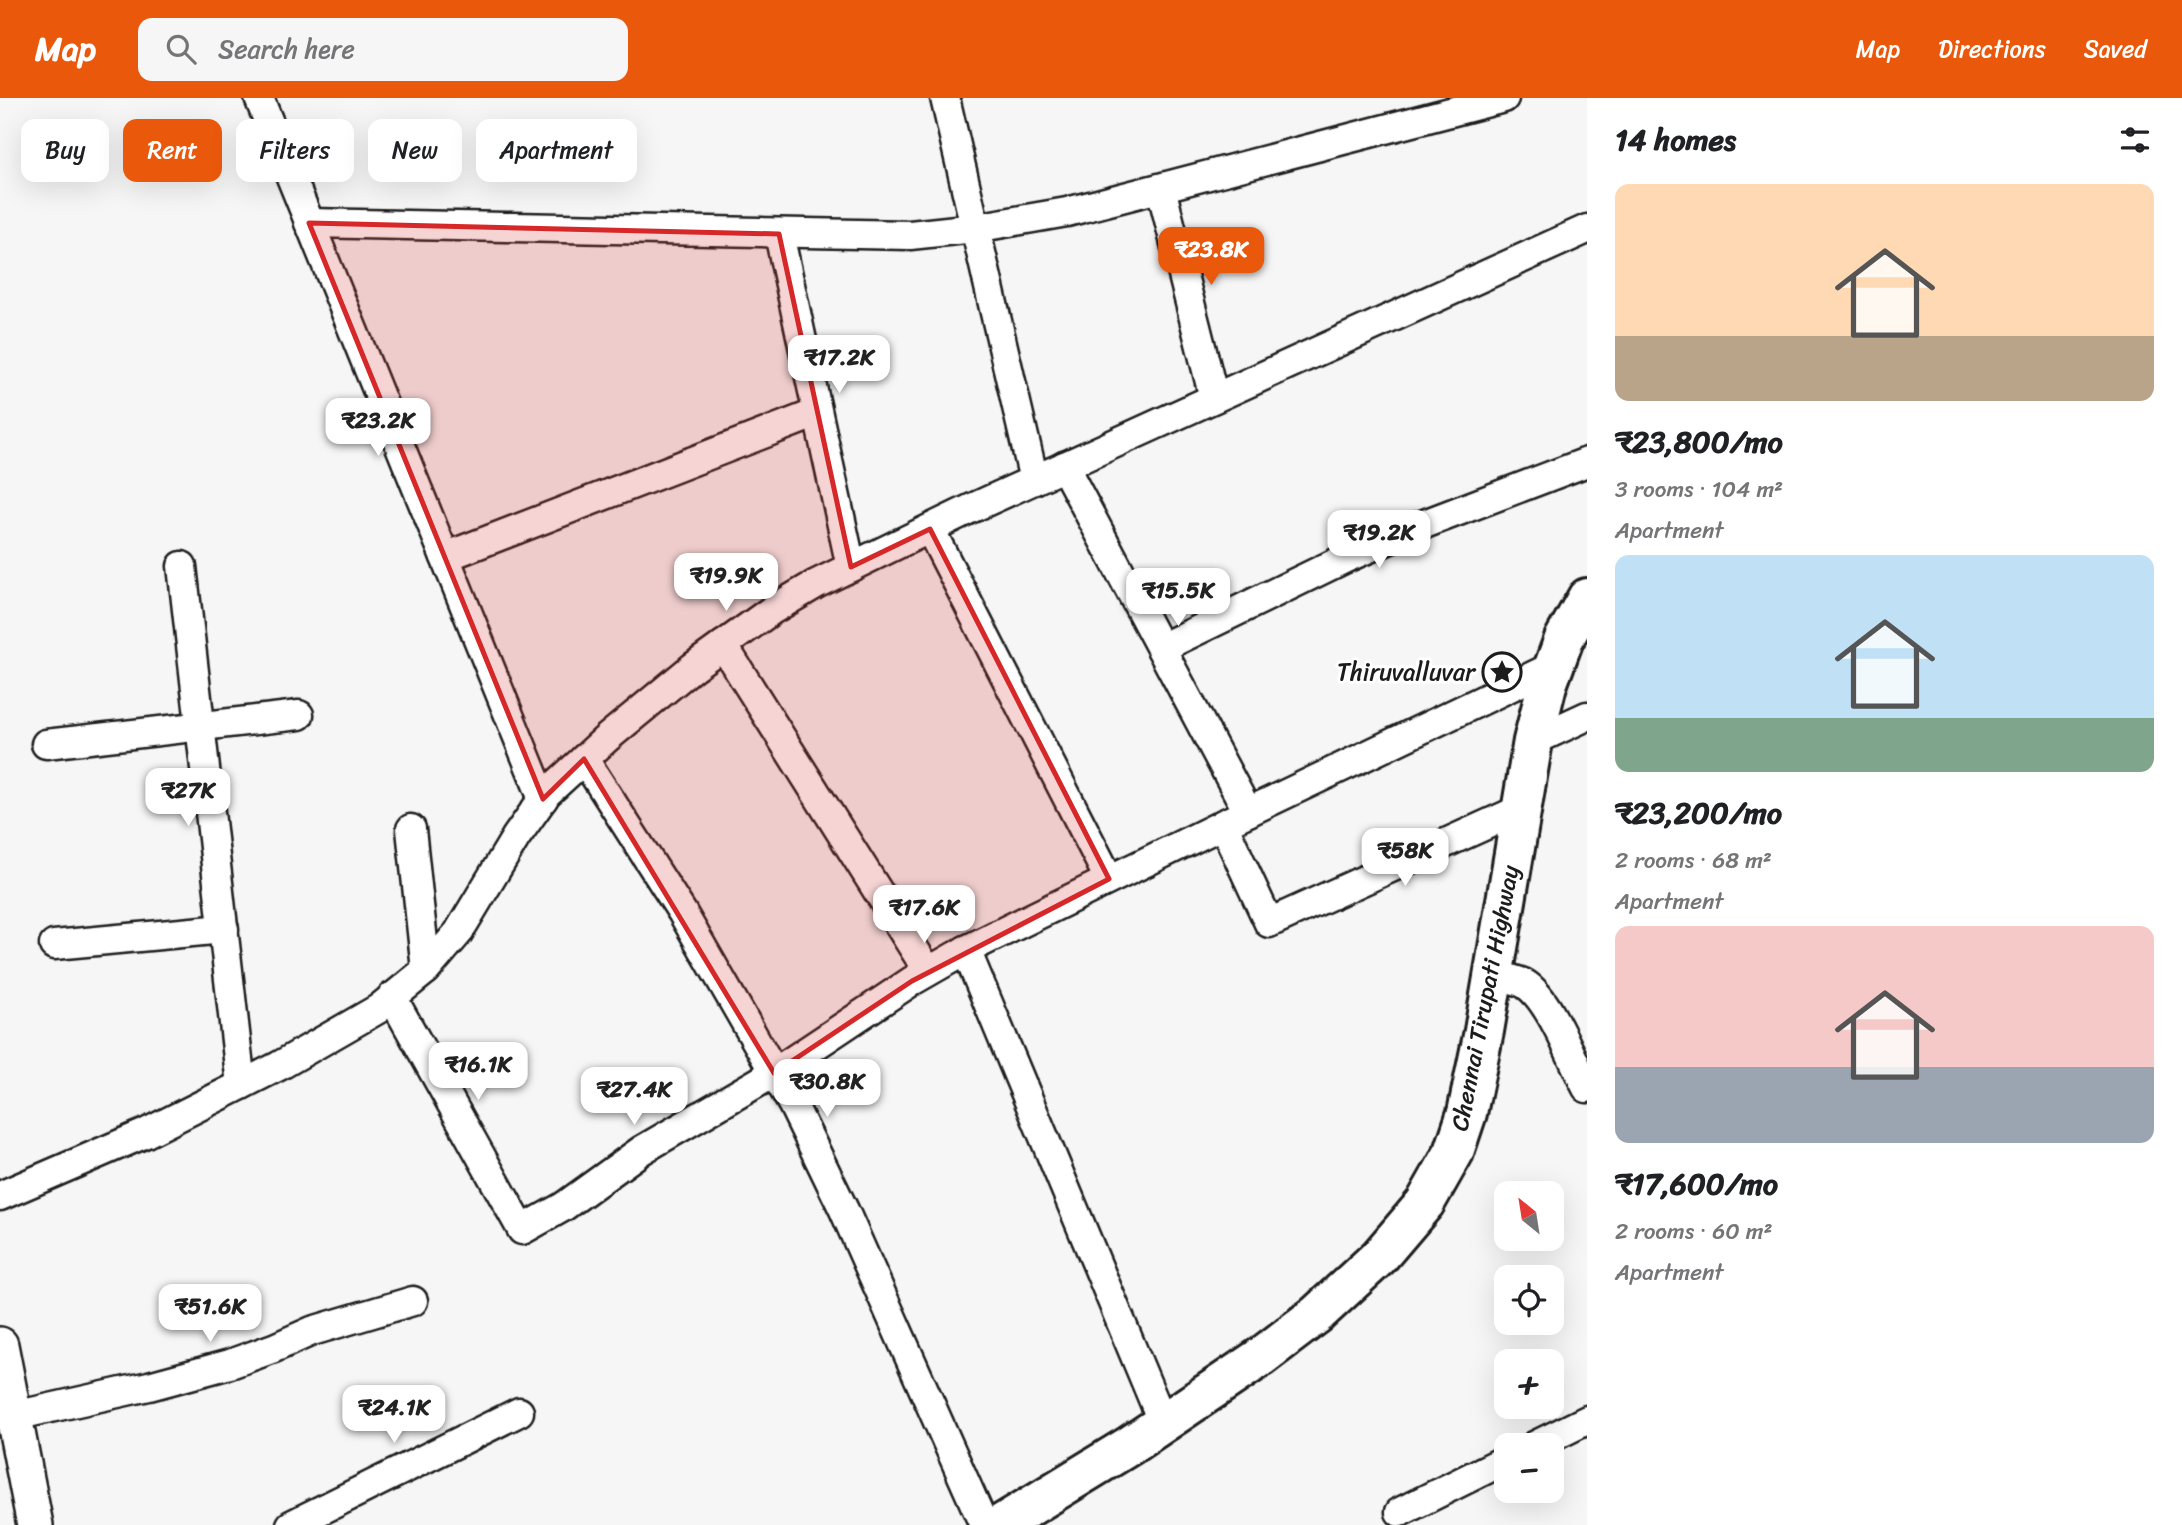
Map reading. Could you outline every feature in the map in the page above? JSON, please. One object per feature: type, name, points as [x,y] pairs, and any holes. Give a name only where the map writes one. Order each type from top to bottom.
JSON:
[{"type":"main road","name":"Chennai Tirupati Highway","points":[[1000,1525],[1163,1423],[1258,1359],[1316,1315],[1379,1257],[1425,1203],[1454,1152],[1467,1113],[1494,975],[1533,741],[1564,639],[1587,598]]},
{"type":"street","points":[[259,98],[543,799]]},
{"type":"street","points":[[945,98],[1034,481]]},
{"type":"street","points":[[309,223],[910,236],[1067,212],[1504,98]]},
{"type":"street","points":[[1161,188],[1214,398]]},
{"type":"street","points":[[0,1196],[146,1133],[241,1085],[377,1009],[426,970],[458,933],[516,837],[543,799],[584,759],[693,667],[783,604],[850,567],[1065,466],[1587,229]]},
{"type":"street","points":[[779,234],[850,567]]},
{"type":"street","points":[[444,557],[817,413]]},
{"type":"street","points":[[1161,648],[1346,558],[1427,523],[1587,462]]},
{"type":"street","points":[[1065,466],[1161,648],[1235,818],[1269,923],[1521,809]]},
{"type":"street","points":[[930,529],[1109,879]]},
{"type":"street","points":[[183,566],[241,1085]]},
{"type":"street","points":[[723,645],[928,971]]},
{"type":"street","points":[[392,997],[522,1230],[563,1207],[642,1150],[774,1073],[928,971],[966,950],[1554,666]]},
{"type":"street","points":[[46,744],[299,715]]},
{"type":"street","points":[[1533,741],[1587,716]]},
{"type":"street","points":[[584,759],[682,912],[793,1105],[844,1210],[984,1525]]},
{"type":"street","points":[[411,829],[426,970]]},
{"type":"street","points":[[54,945],[224,929]]},
{"type":"street","points":[[966,950],[1163,1423]]},
{"type":"street","points":[[1494,975],[1525,984],[1538,994],[1587,1088]]},
{"type":"street","points":[[8,1399],[149,1386],[229,1364],[312,1331],[413,1301]]},
{"type":"street","points":[[0,1345],[8,1399],[35,1525]]},
{"type":"street","points":[[291,1525],[519,1412]]},
{"type":"street","points":[[1560,1433],[1587,1420]]},
{"type":"street","points":[[1400,1512],[1494,1465]]},
{"type":"highlighted area","points":[[309,223],[779,234],[851,567],[930,529],[1109,879],[912,981],[774,1073],[584,759],[543,799]]},
{"type":"place","name":"Thiruvalluvar","points":[[1502,672]]}]
